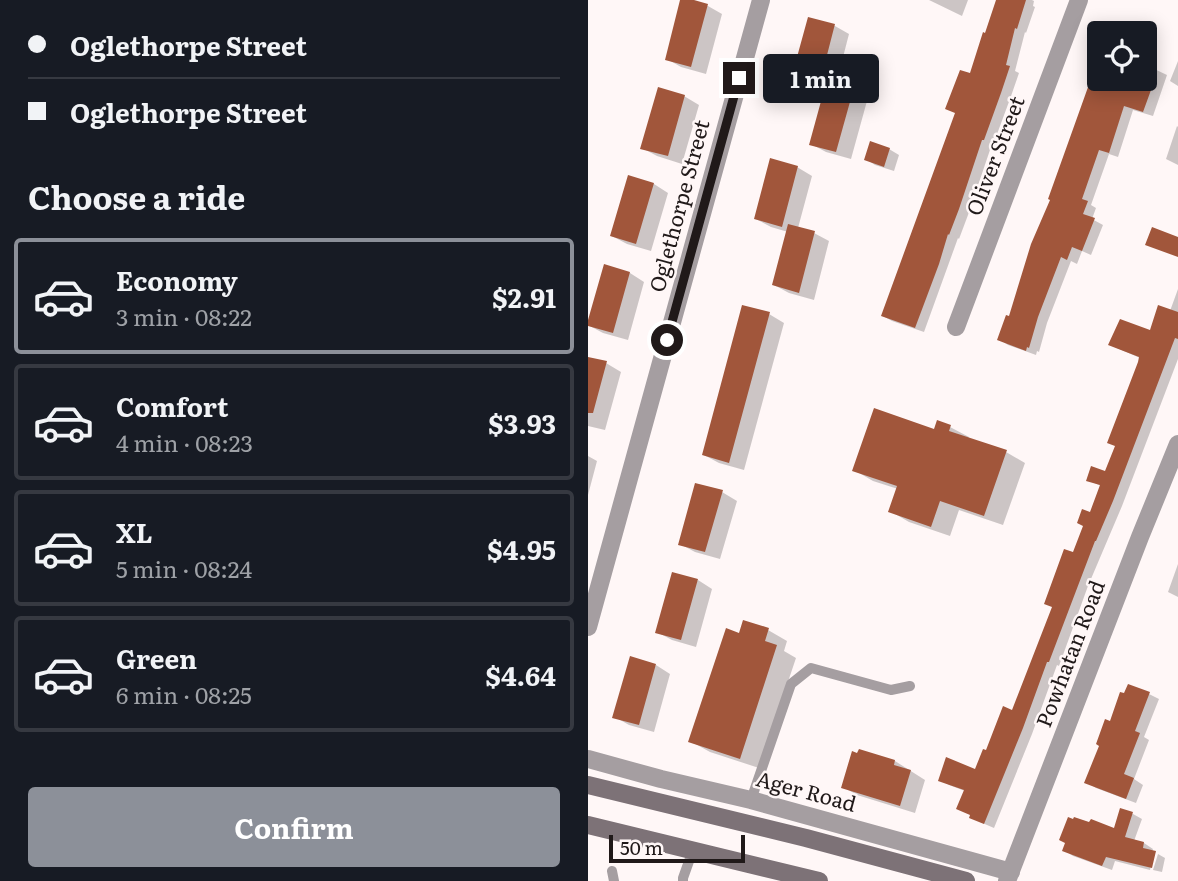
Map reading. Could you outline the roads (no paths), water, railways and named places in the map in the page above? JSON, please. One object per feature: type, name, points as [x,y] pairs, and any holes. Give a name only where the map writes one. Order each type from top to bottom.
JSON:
[{"type":"main road","name":"Ager Road","points":[[588,785],[806,838],[966,881]]},
{"type":"main road","points":[[588,825],[819,881]]},
{"type":"street","name":"Oglethorpe Street","points":[[588,627],[761,0]]},
{"type":"street","name":"Oliver Street","points":[[956,327],[1079,0]]},
{"type":"street","name":"Powhatan Road","points":[[1009,876],[1178,444]]},
{"type":"street","name":"Ager Road","points":[[588,759],[751,800],[1009,876]]},
{"type":"lane","points":[[751,800],[792,684],[811,668],[891,690],[910,686]]},
{"type":"lane","points":[[683,881],[693,850]]}]
